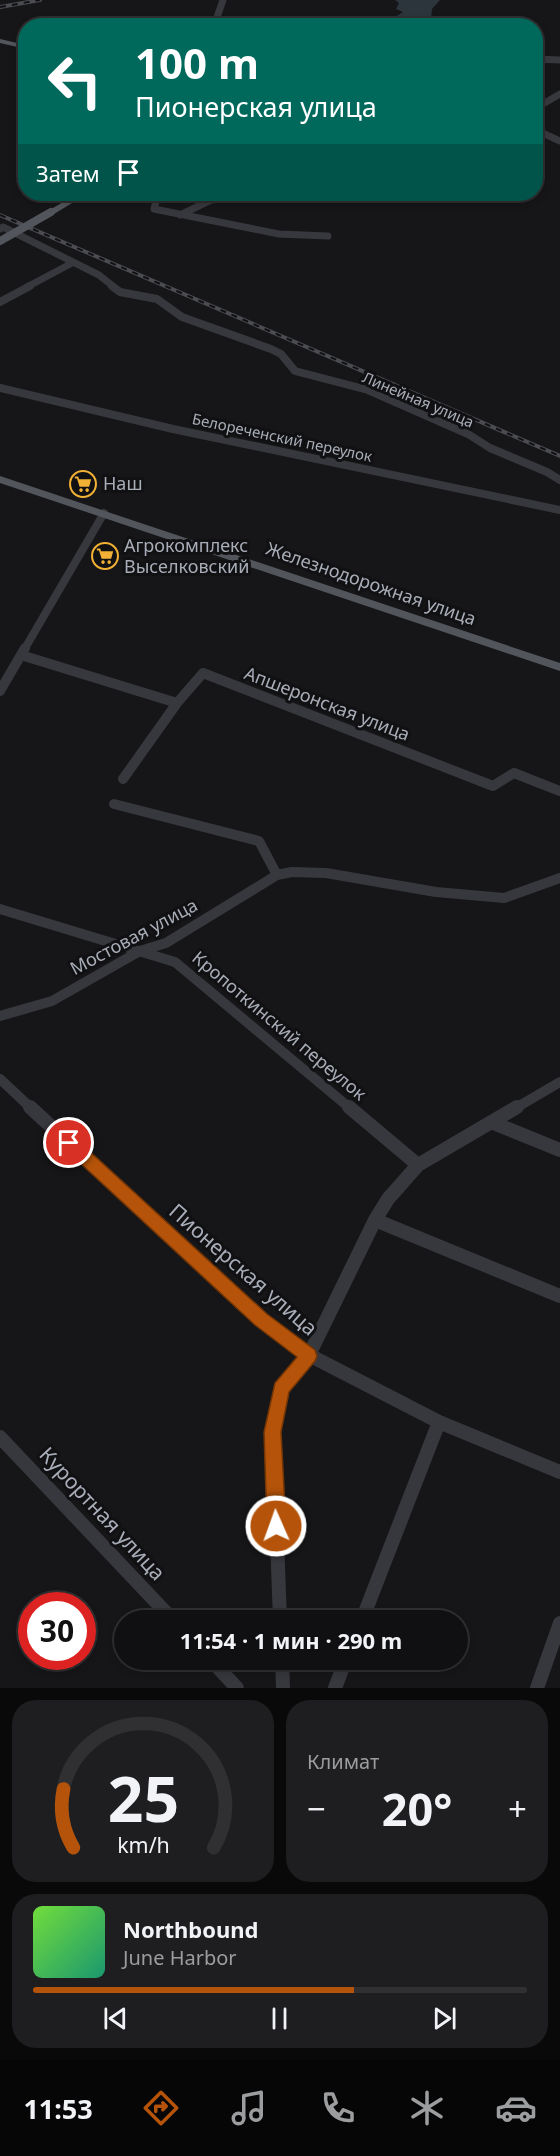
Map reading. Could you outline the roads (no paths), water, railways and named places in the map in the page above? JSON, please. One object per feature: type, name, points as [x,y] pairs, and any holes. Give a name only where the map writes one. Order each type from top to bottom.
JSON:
[{"type":"main road","points":[[0,41],[18,45]]},
{"type":"main road","points":[[0,241],[71,201]]},
{"type":"main road","name":"Железнодорожная улица","points":[[0,479],[560,667]]},
{"type":"street","points":[[217,18],[223,0]]},
{"type":"street","points":[[543,59],[560,60]]},
{"type":"street","points":[[543,104],[560,94]]},
{"type":"street","points":[[543,133],[560,141]]},
{"type":"street","points":[[156,201],[153,209],[180,215],[299,237],[328,236]]},
{"type":"street","points":[[180,215],[209,201]]},
{"type":"street","name":"Линейная улица","points":[[2,228],[99,275],[120,292],[157,299],[182,317],[271,349],[280,354],[295,371],[368,390],[468,434],[490,448],[547,472],[560,480]]},
{"type":"street","points":[[0,302],[72,263]]},
{"type":"street","name":"Белореченский переулок","points":[[0,388],[173,429],[560,510]]},
{"type":"street","points":[[0,691],[104,513]]},
{"type":"street","points":[[21,656],[177,703]]},
{"type":"street","name":"Апшеронская улица","points":[[123,779],[177,703],[203,673],[493,786],[514,772],[560,791]]},
{"type":"street","points":[[114,804],[259,841],[277,875]]},
{"type":"street","name":"Мостовая улица","points":[[0,1016],[52,1001],[140,951],[166,943],[277,875],[292,872],[326,873],[436,892],[504,898],[560,878]]},
{"type":"street","name":"Кропоткинский переулок","points":[[0,909],[175,962],[418,1165]]},
{"type":"street","name":"Пионерская улица","points":[[0,1079],[261,1320],[309,1356],[281,1389],[273,1432],[280,1610]]},
{"type":"street","points":[[560,1082],[418,1165],[388,1199],[375,1220],[309,1356],[439,1422],[560,1472]]},
{"type":"street","points":[[491,1122],[560,1150]]},
{"type":"street","points":[[375,1220],[560,1296]]},
{"type":"street","points":[[366,1610],[439,1422]]},
{"type":"street","name":"Курортная улица","points":[[0,1437],[164,1610]]},
{"type":"street","points":[[537,1688],[560,1623]]},
{"type":"street","points":[[220,1670],[237,1688]]},
{"type":"street","points":[[282,1670],[283,1688]]},
{"type":"street","points":[[335,1688],[342,1670]]},
{"type":"railway","points":[[0,7],[40,0]]},
{"type":"railway","points":[[0,215],[560,456]]},
{"type":"place","name":"Наш","points":[[83,484]]},
{"type":"place","name":"Агрокомплекс Выселковский","points":[[105,556]]}]
